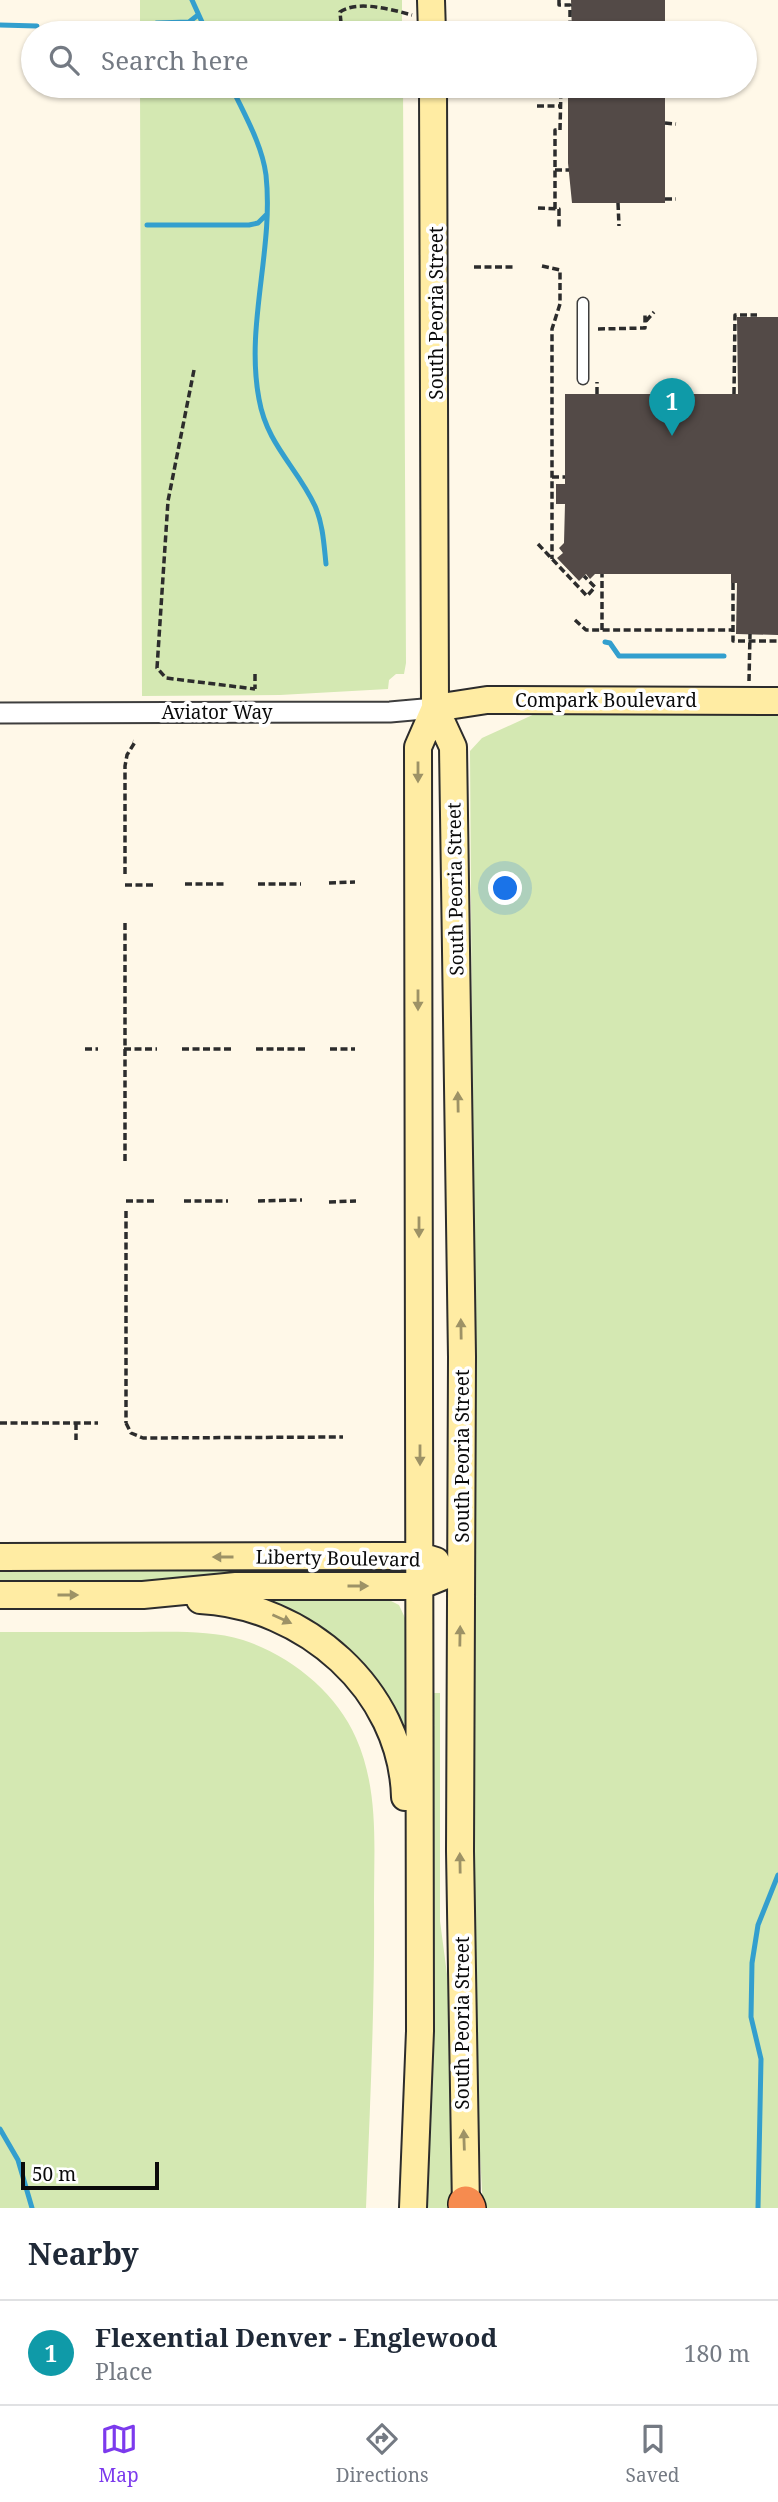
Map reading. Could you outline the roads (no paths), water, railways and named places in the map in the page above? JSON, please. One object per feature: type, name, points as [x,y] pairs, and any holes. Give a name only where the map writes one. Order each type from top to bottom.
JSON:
[{"type":"main road","name":"South Peoria Street","points":[[413,2208],[420,2041],[418,747],[435,708],[433,98]]},
{"type":"main road","name":"Compark Boulevard","points":[[435,708],[487,700],[778,701]]},
{"type":"main road","name":"South Peoria Street","points":[[435,708],[453,747],[462,1357],[462,2062],[467,2207]]},
{"type":"main road","name":"Liberty Boulevard","points":[[0,1557],[420,1556],[461,1569]]},
{"type":"main road","name":"Liberty Boulevard","points":[[0,1595],[143,1595],[228,1587],[419,1586],[461,1569]]},
{"type":"main road","points":[[143,1595],[162,1600],[222,1602],[271,1614],[302,1629],[337,1656],[369,1692],[391,1736],[404,1782],[405,1836],[420,1871]]},
{"type":"street","name":"Aviator Way","points":[[0,713],[390,712],[435,708]]},
{"type":"lane","points":[[583,303],[583,379]]},
{"type":"waterway","points":[[192,0],[202,21]]},
{"type":"waterway","points":[[190,21],[198,15]]},
{"type":"waterway","points":[[0,25],[21,26]]},
{"type":"waterway","points":[[237,98],[257,141],[266,175],[266,231],[255,344],[259,399],[275,443],[308,492],[318,513],[326,564]]},
{"type":"waterway","points":[[147,225],[249,225],[258,223],[266,215]]},
{"type":"waterway","points":[[605,642],[610,643],[619,656],[724,656]]},
{"type":"waterway","points":[[758,2208],[761,2059],[751,2017],[752,1963],[758,1925],[778,1875]]},
{"type":"waterway","points":[[0,2129],[18,2160],[32,2208]]},
{"type":"place","name":"Flexential Denver - Englewood","points":[[672,436]]}]
